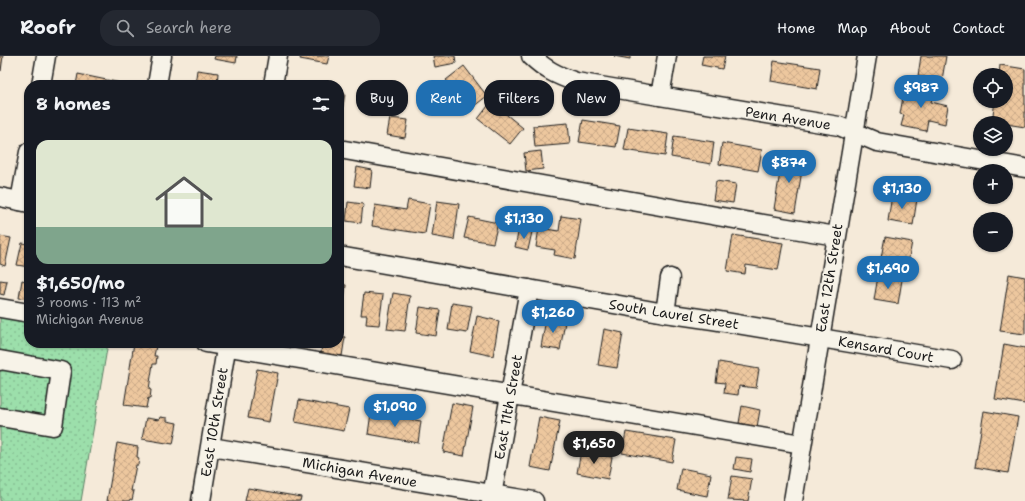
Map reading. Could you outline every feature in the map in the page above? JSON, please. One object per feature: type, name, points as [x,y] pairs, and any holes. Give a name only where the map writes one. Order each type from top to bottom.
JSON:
[{"type":"street","points":[[42,80],[46,56]]},
{"type":"street","points":[[158,80],[162,56]]},
{"type":"street","points":[[274,80],[278,56]]},
{"type":"street","name":"Penn Avenue","points":[[531,56],[540,65],[556,75],[576,82],[840,126],[877,142],[1025,168]]},
{"type":"street","points":[[660,96],[667,56]]},
{"type":"street","name":"East 12th Street","points":[[793,501],[867,56]]},
{"type":"street","points":[[344,150],[836,236]]},
{"type":"street","points":[[0,197],[24,202]]},
{"type":"street","name":"South Laurel Street","points":[[344,257],[665,313],[819,338]]},
{"type":"street","points":[[665,313],[670,278]]},
{"type":"street","name":"East 11th Street","points":[[492,498],[529,289]]},
{"type":"street","points":[[0,308],[24,312]]},
{"type":"street","name":"Kensard Court","points":[[819,338],[952,360]]},
{"type":"street","name":"East 10th Street","points":[[201,501],[226,348]]},
{"type":"street","points":[[244,348],[510,395],[802,444]]},
{"type":"street","points":[[0,360],[61,371],[53,426],[0,417]]},
{"type":"street","name":"Michigan Avenue","points":[[210,447],[492,498],[534,501]]},
{"type":"green space","points":[[0,314],[24,318],[24,348],[107,348],[81,501],[0,501]]},
{"type":"building","points":[[0,56],[3,56],[1,71],[0,70]]},
{"type":"building","points":[[215,56],[237,56],[236,63],[214,59]]},
{"type":"building","points":[[301,56],[329,56],[327,64],[300,59]]},
{"type":"building","points":[[433,56],[455,56],[456,63],[435,67]]},
{"type":"building","points":[[614,56],[630,56],[630,59]]},
{"type":"building","points":[[703,56],[725,56],[722,69],[701,65]]},
{"type":"building","points":[[921,56],[946,56],[942,80],[918,76]]},
{"type":"building","points":[[774,61],[820,68],[817,89],[771,81]]},
{"type":"building","points":[[1000,65],[1025,69],[1025,127],[1013,125],[1013,116],[993,116],[994,108],[1013,108],[1013,68],[1000,68]]},
{"type":"building","points":[[464,66],[475,80],[446,80]]},
{"type":"building","points":[[197,70],[218,73],[217,80],[196,80]]},
{"type":"building","points":[[78,74],[107,80],[77,80]]},
{"type":"building","points":[[476,82],[484,92],[484,98],[476,105]]},
{"type":"building","points":[[908,86],[934,91],[931,102],[948,106],[945,124],[928,120],[926,131],[901,126],[904,115],[900,114],[903,97],[906,98]]},
{"type":"building","points":[[484,111],[484,116],[508,116],[523,128],[510,144],[478,119]]},
{"type":"building","points":[[390,118],[408,120],[405,138],[387,135]]},
{"type":"building","points":[[583,120],[620,126],[616,147],[579,142]]},
{"type":"building","points":[[568,123],[570,144],[535,147],[533,126]]},
{"type":"building","points":[[628,128],[668,134],[665,156],[624,150]]},
{"type":"building","points":[[674,136],[714,142],[711,164],[671,157]]},
{"type":"building","points":[[722,143],[762,150],[758,171],[719,164]]},
{"type":"building","points":[[541,151],[543,169],[526,171],[524,153]]},
{"type":"building","points":[[783,154],[804,158],[795,213],[774,209]]},
{"type":"building","points":[[357,167],[372,170],[370,188],[354,186]]},
{"type":"building","points":[[716,181],[736,184],[733,203],[713,200]]},
{"type":"building","points":[[892,195],[917,199],[913,225],[888,221]]},
{"type":"building","points":[[408,200],[430,204],[425,234],[372,226],[375,205],[406,210]]},
{"type":"building","points":[[437,201],[459,204],[454,240],[432,236]]},
{"type":"building","points":[[348,202],[363,204],[361,223],[346,221]]},
{"type":"building","points":[[561,216],[581,219],[575,259],[554,255],[555,250],[536,247],[539,228],[559,231]]},
{"type":"building","points":[[469,217],[498,223],[493,243],[464,238]]},
{"type":"building","points":[[519,229],[532,232],[528,250],[515,247]]},
{"type":"building","points":[[733,235],[783,243],[778,270],[746,265],[745,274],[727,271]]},
{"type":"building","points":[[0,236],[11,238],[5,266],[0,264]]},
{"type":"building","points":[[885,237],[912,242],[907,268],[880,263]]},
{"type":"building","points":[[22,243],[24,243],[24,266],[17,265]]},
{"type":"building","points":[[1009,274],[1025,277],[1025,334],[1000,331]]},
{"type":"building","points":[[878,276],[902,280],[898,304],[874,300]]},
{"type":"building","points":[[0,280],[7,281],[4,295],[0,294]]},
{"type":"building","points":[[22,280],[24,281],[24,298],[19,298]]},
{"type":"building","points":[[344,285],[346,285],[344,300]]},
{"type":"building","points":[[364,293],[383,295],[379,325],[366,324],[367,315],[361,315]]},
{"type":"building","points":[[393,293],[410,296],[405,331],[387,329]]},
{"type":"building","points":[[452,303],[472,306],[467,333],[448,330]]},
{"type":"building","points":[[420,307],[440,310],[436,336],[416,333]]},
{"type":"building","points":[[477,316],[499,321],[493,356],[470,351]]},
{"type":"building","points":[[546,319],[565,322],[560,350],[541,347]]},
{"type":"building","points":[[604,329],[623,333],[617,368],[598,365]]},
{"type":"building","points":[[1004,344],[1025,348],[1025,404],[995,399]]},
{"type":"building","points":[[133,348],[156,348],[154,356],[157,356],[156,364],[153,364],[149,389],[151,390],[150,399],[148,398],[146,408],[124,405]]},
{"type":"building","points":[[322,348],[343,348],[342,356],[321,353]]},
{"type":"building","points":[[719,362],[759,369],[756,388],[739,386],[738,395],[724,393],[725,383],[716,382]]},
{"type":"building","points":[[257,369],[278,373],[269,422],[248,418]]},
{"type":"building","points":[[299,400],[349,409],[344,431],[295,422]]},
{"type":"building","points":[[452,403],[473,407],[464,456],[443,452]]},
{"type":"building","points":[[742,406],[760,410],[757,427],[739,423]]},
{"type":"building","points":[[984,411],[1018,417],[1008,473],[975,467]]},
{"type":"building","points":[[371,413],[421,421],[418,443],[368,434]]},
{"type":"building","points":[[160,417],[167,418],[167,421],[177,423],[173,444],[142,439],[146,418],[159,420]]},
{"type":"building","points":[[539,417],[560,421],[550,471],[530,467]]},
{"type":"building","points":[[626,432],[676,440],[672,462],[622,453]]},
{"type":"building","points":[[117,443],[138,447],[138,465],[136,465],[131,491],[134,491],[132,500],[130,499],[129,501],[107,501]]},
{"type":"building","points":[[581,451],[612,457],[608,479],[577,473]]},
{"type":"building","points":[[736,457],[752,459],[750,472],[734,469]]},
{"type":"building","points":[[681,468],[711,474],[707,496],[677,490]]},
{"type":"building","points":[[732,476],[752,479],[748,501],[728,500]]},
{"type":"building","points":[[248,488],[301,497],[300,501],[245,501]]}]
